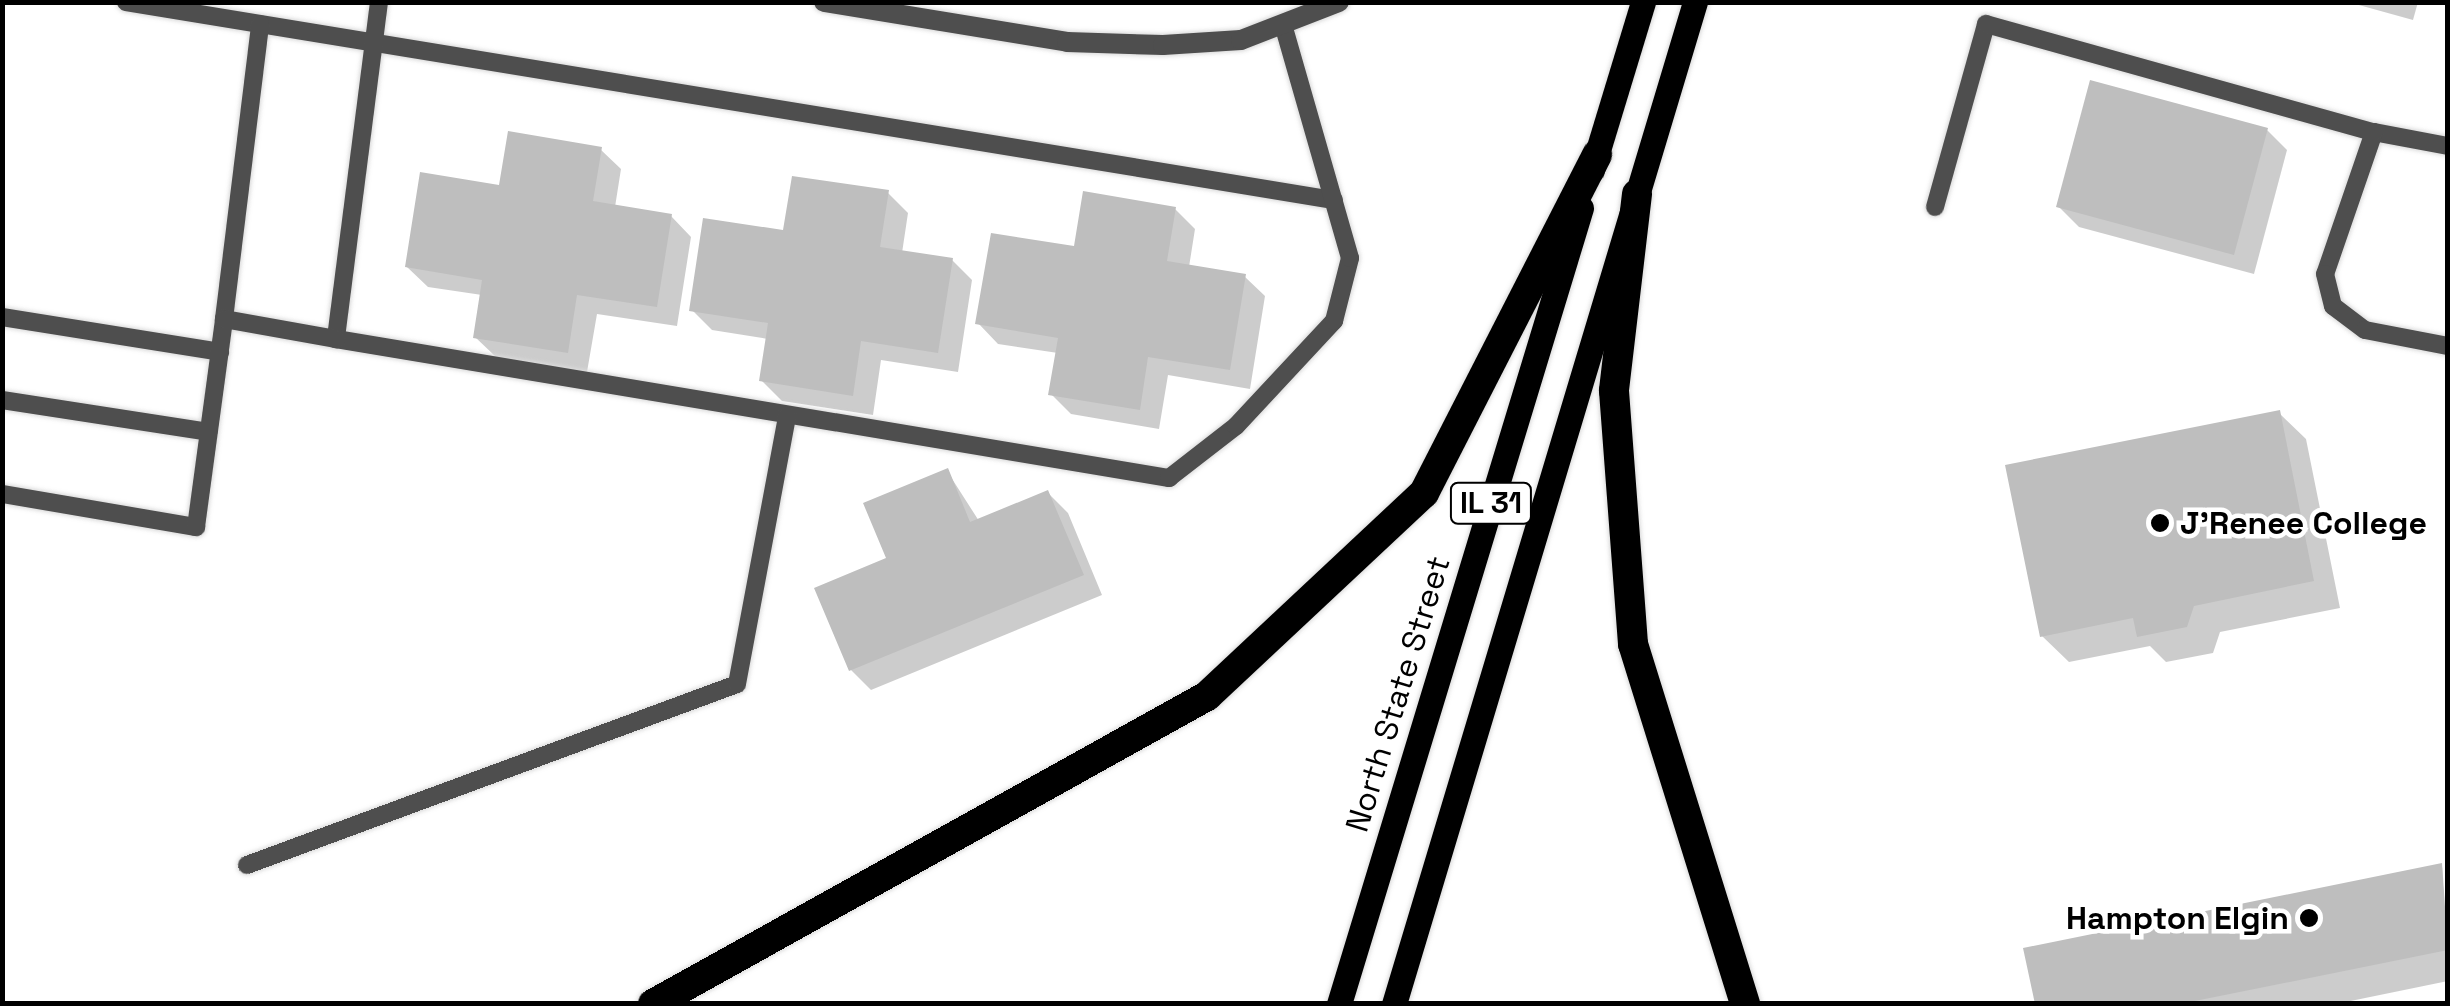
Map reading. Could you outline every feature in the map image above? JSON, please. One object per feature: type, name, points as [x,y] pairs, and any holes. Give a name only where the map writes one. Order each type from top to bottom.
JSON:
[{"type":"highway","points":[[654,1004],[1207,696],[1424,493],[1597,156]]},
{"type":"highway","points":[[1638,194],[1614,390],[1633,644],[1745,1004]]},
{"type":"main road","name":"North State Street","points":[[1338,1004],[1643,2]]},
{"type":"main road","name":"IL 31","points":[[1394,1004],[1695,2]]},
{"type":"street","points":[[824,2],[1067,42],[1241,40],[1339,2]]},
{"type":"lane","points":[[126,2],[1334,200]]},
{"type":"lane","points":[[336,339],[380,2]]},
{"type":"lane","points":[[2,494],[196,527],[260,24]]},
{"type":"lane","points":[[1935,206],[1986,24],[2374,132],[2448,146]]},
{"type":"lane","points":[[224,319],[1169,478],[1236,426],[1334,321],[1350,258],[1283,25]]},
{"type":"lane","points":[[2374,132],[2325,274],[2333,306],[2364,330],[2448,346]]},
{"type":"lane","points":[[2,317],[220,352]]},
{"type":"lane","points":[[2,400],[209,432]]},
{"type":"lane","points":[[247,865],[736,684],[787,416]]},
{"type":"building","points":[[2090,80],[2268,128],[2234,255],[2056,207]]},
{"type":"building","points":[[508,131],[602,147],[593,201],[672,214],[657,307],[577,295],[568,353],[473,338],[482,280],[405,267],[420,172],[499,185]]},
{"type":"building","points":[[792,176],[889,190],[880,247],[953,258],[938,353],[861,341],[853,396],[759,381],[768,323],[689,311],[703,218],[783,230]]},
{"type":"building","points":[[1083,191],[1176,207],[1167,261],[1246,274],[1230,370],[1148,357],[1140,410],[1048,395],[1058,338],[975,324],[991,233],[1074,246]]},
{"type":"building","name":"J'Renee College","points":[[2280,410],[2314,581],[2194,606],[2187,627],[2137,637],[2133,618],[2040,637],[2005,465]]},
{"type":"building","points":[[948,468],[970,522],[1048,490],[1084,575],[849,671],[814,588],[886,558],[863,503]]},
{"type":"building","name":"Hampton Elgin","points":[[2442,863],[2448,950],[2180,1004],[2035,1004],[2023,948]]},
{"type":"place","name":"J'Renee College","points":[[2160,523]]},
{"type":"place","name":"Hampton Elgin","points":[[2309,918]]}]
